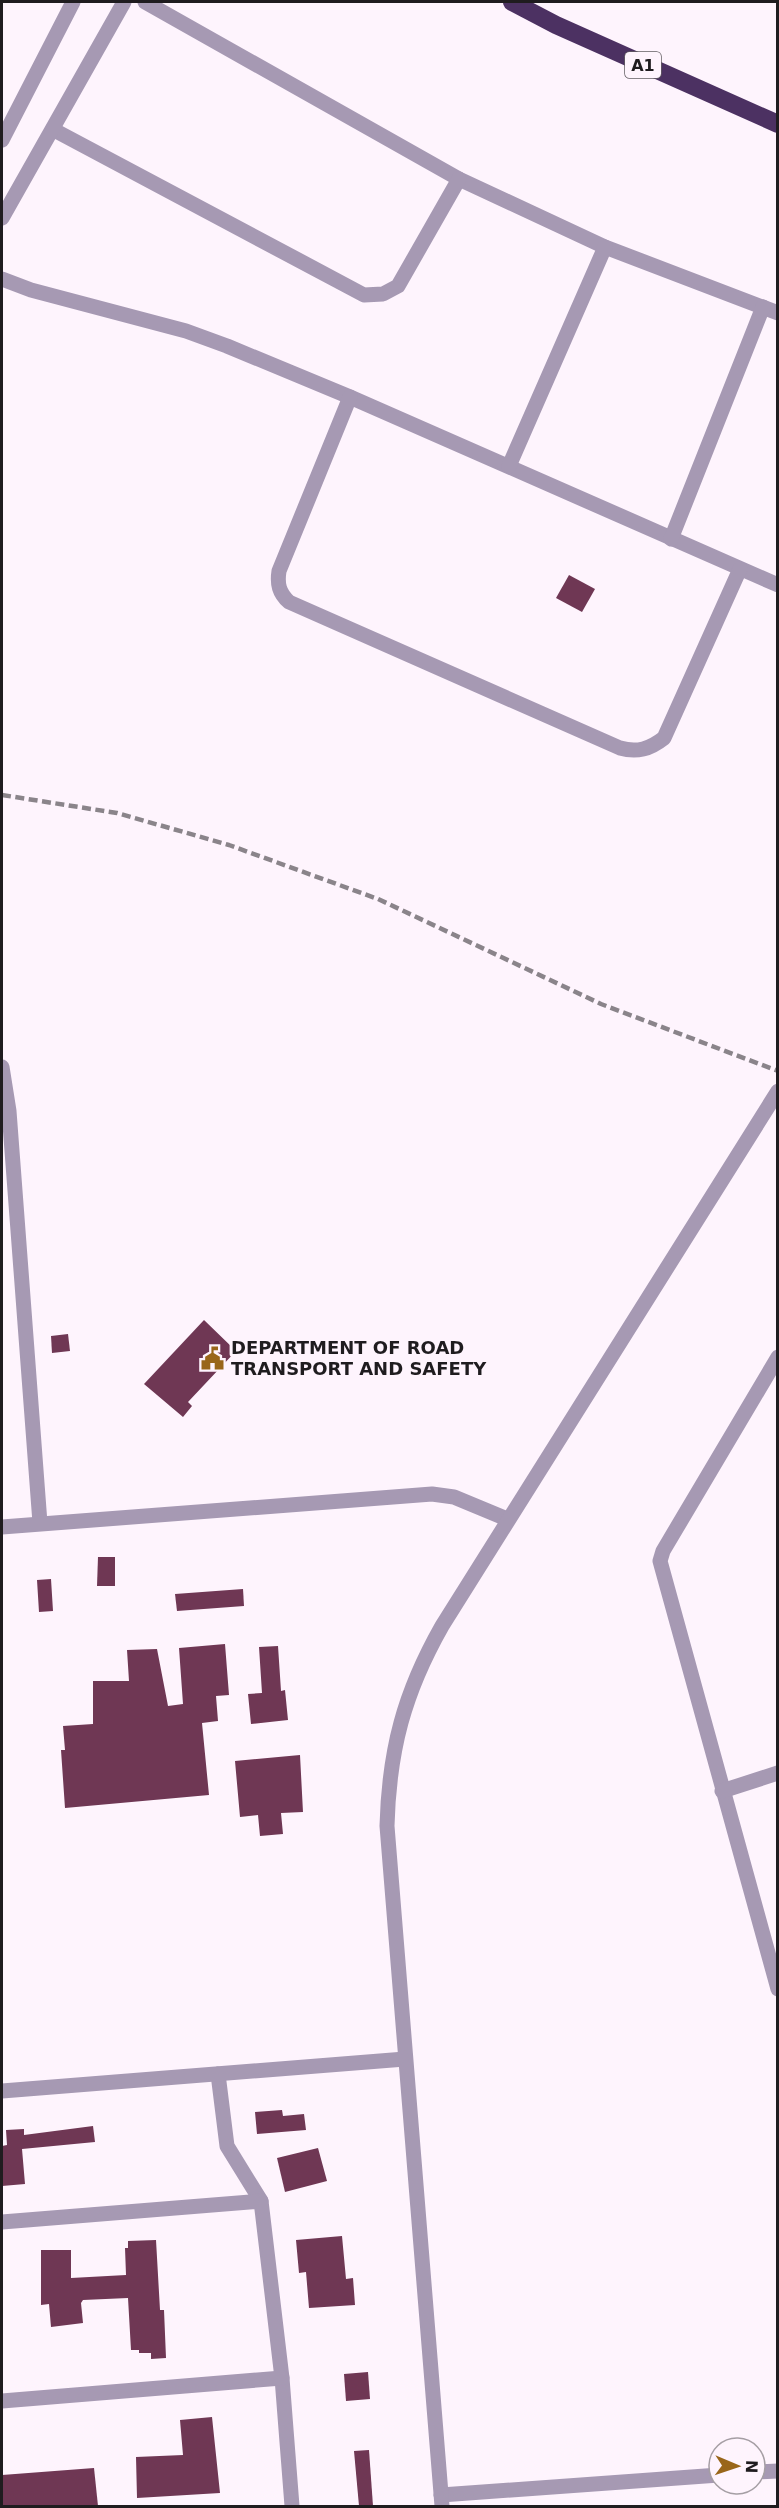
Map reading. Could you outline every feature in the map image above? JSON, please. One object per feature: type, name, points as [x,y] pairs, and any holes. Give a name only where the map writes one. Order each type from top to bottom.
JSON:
[{"type":"highway","name":"A1","points":[[512,2],[556,25],[777,124]]},
{"type":"street","points":[[2,140],[73,2]]},
{"type":"street","points":[[2,218],[54,130],[124,2]]},
{"type":"street","points":[[145,2],[459,178],[605,247],[770,310],[671,539]]},
{"type":"street","points":[[54,130],[364,295],[377,296],[398,286],[459,178]]},
{"type":"street","points":[[509,466],[605,247]]},
{"type":"street","points":[[2,279],[31,290],[186,331],[350,397],[777,585]]},
{"type":"street","points":[[350,397],[279,571],[279,588],[283,596],[289,602],[588,734],[629,751],[647,749],[664,738],[740,569]]},
{"type":"street","points":[[2,1066],[9,1111],[40,1523]]},
{"type":"street","points":[[707,2476],[441,2501],[387,1826],[388,1783],[394,1747],[411,1686],[428,1651],[507,1519],[777,1091]]},
{"type":"street","points":[[777,1357],[660,1558],[722,1791],[774,1962],[777,1989]]},
{"type":"street","points":[[2,1527],[432,1494],[454,1497],[507,1519]]},
{"type":"street","points":[[722,1791],[777,1773]]},
{"type":"street","points":[[2,2091],[405,2059]]},
{"type":"street","points":[[218,2074],[227,2146],[261,2201],[282,2378],[292,2506]]},
{"type":"street","points":[[2,2222],[261,2201]]},
{"type":"street","points":[[2,2400],[282,2378]]},
{"type":"building","points":[[569,575],[595,589],[582,612],[556,598]]},
{"type":"building","points":[[204,1320],[236,1351],[188,1402],[192,1406],[183,1417],[144,1384]]},
{"type":"building","points":[[68,1334],[70,1351],[52,1353],[51,1336]]},
{"type":"building","points":[[98,1557],[115,1557],[115,1586],[97,1586]]},
{"type":"building","points":[[51,1579],[53,1611],[39,1612],[37,1580]]},
{"type":"building","points":[[243,1589],[244,1606],[177,1611],[175,1594]]},
{"type":"building","points":[[225,1644],[229,1695],[216,1696],[218,1721],[202,1723],[209,1795],[65,1808],[61,1750],[65,1750],[63,1726],[93,1724],[93,1681],[129,1681],[127,1650],[157,1649],[168,1706],[183,1704],[179,1648]]},
{"type":"building","points":[[278,1646],[281,1691],[285,1690],[288,1720],[251,1724],[248,1694],[262,1693],[259,1647]]},
{"type":"building","points":[[300,1755],[303,1812],[281,1813],[283,1834],[260,1836],[258,1815],[240,1817],[235,1761]]},
{"type":"building","points":[[282,2110],[283,2116],[304,2114],[306,2130],[257,2134],[255,2112]]},
{"type":"building","points":[[93,2126],[95,2142],[22,2149],[25,2184],[2,2186],[2,2146],[7,2145],[6,2130],[24,2129],[24,2135]]},
{"type":"building","points":[[318,2148],[327,2181],[285,2192],[277,2158]]},
{"type":"building","points":[[342,2236],[346,2279],[353,2278],[355,2305],[309,2308],[306,2272],[299,2273],[296,2240]]},
{"type":"building","points":[[156,2240],[160,2310],[164,2310],[166,2358],[151,2359],[151,2353],[131,2350],[128,2298],[83,2300],[81,2303],[83,2323],[51,2327],[49,2304],[41,2305],[41,2250],[71,2250],[71,2278],[126,2275],[125,2248],[128,2248],[128,2241]]},
{"type":"building","points":[[368,2372],[370,2399],[346,2401],[344,2374]]},
{"type":"building","points":[[212,2417],[220,2493],[137,2498],[136,2457],[183,2455],[180,2420]]},
{"type":"building","points":[[369,2450],[373,2506],[359,2506],[354,2451]]},
{"type":"building","points":[[94,2468],[98,2506],[2,2506],[2,2475]]},
{"type":"railway","points":[[2,795],[117,813],[229,845],[378,899],[601,1004],[778,1071]]},
{"type":"place","name":"DEPARTMENT OF ROAD TRANSPORT AND SAFETY","points":[[213,1358]]}]
